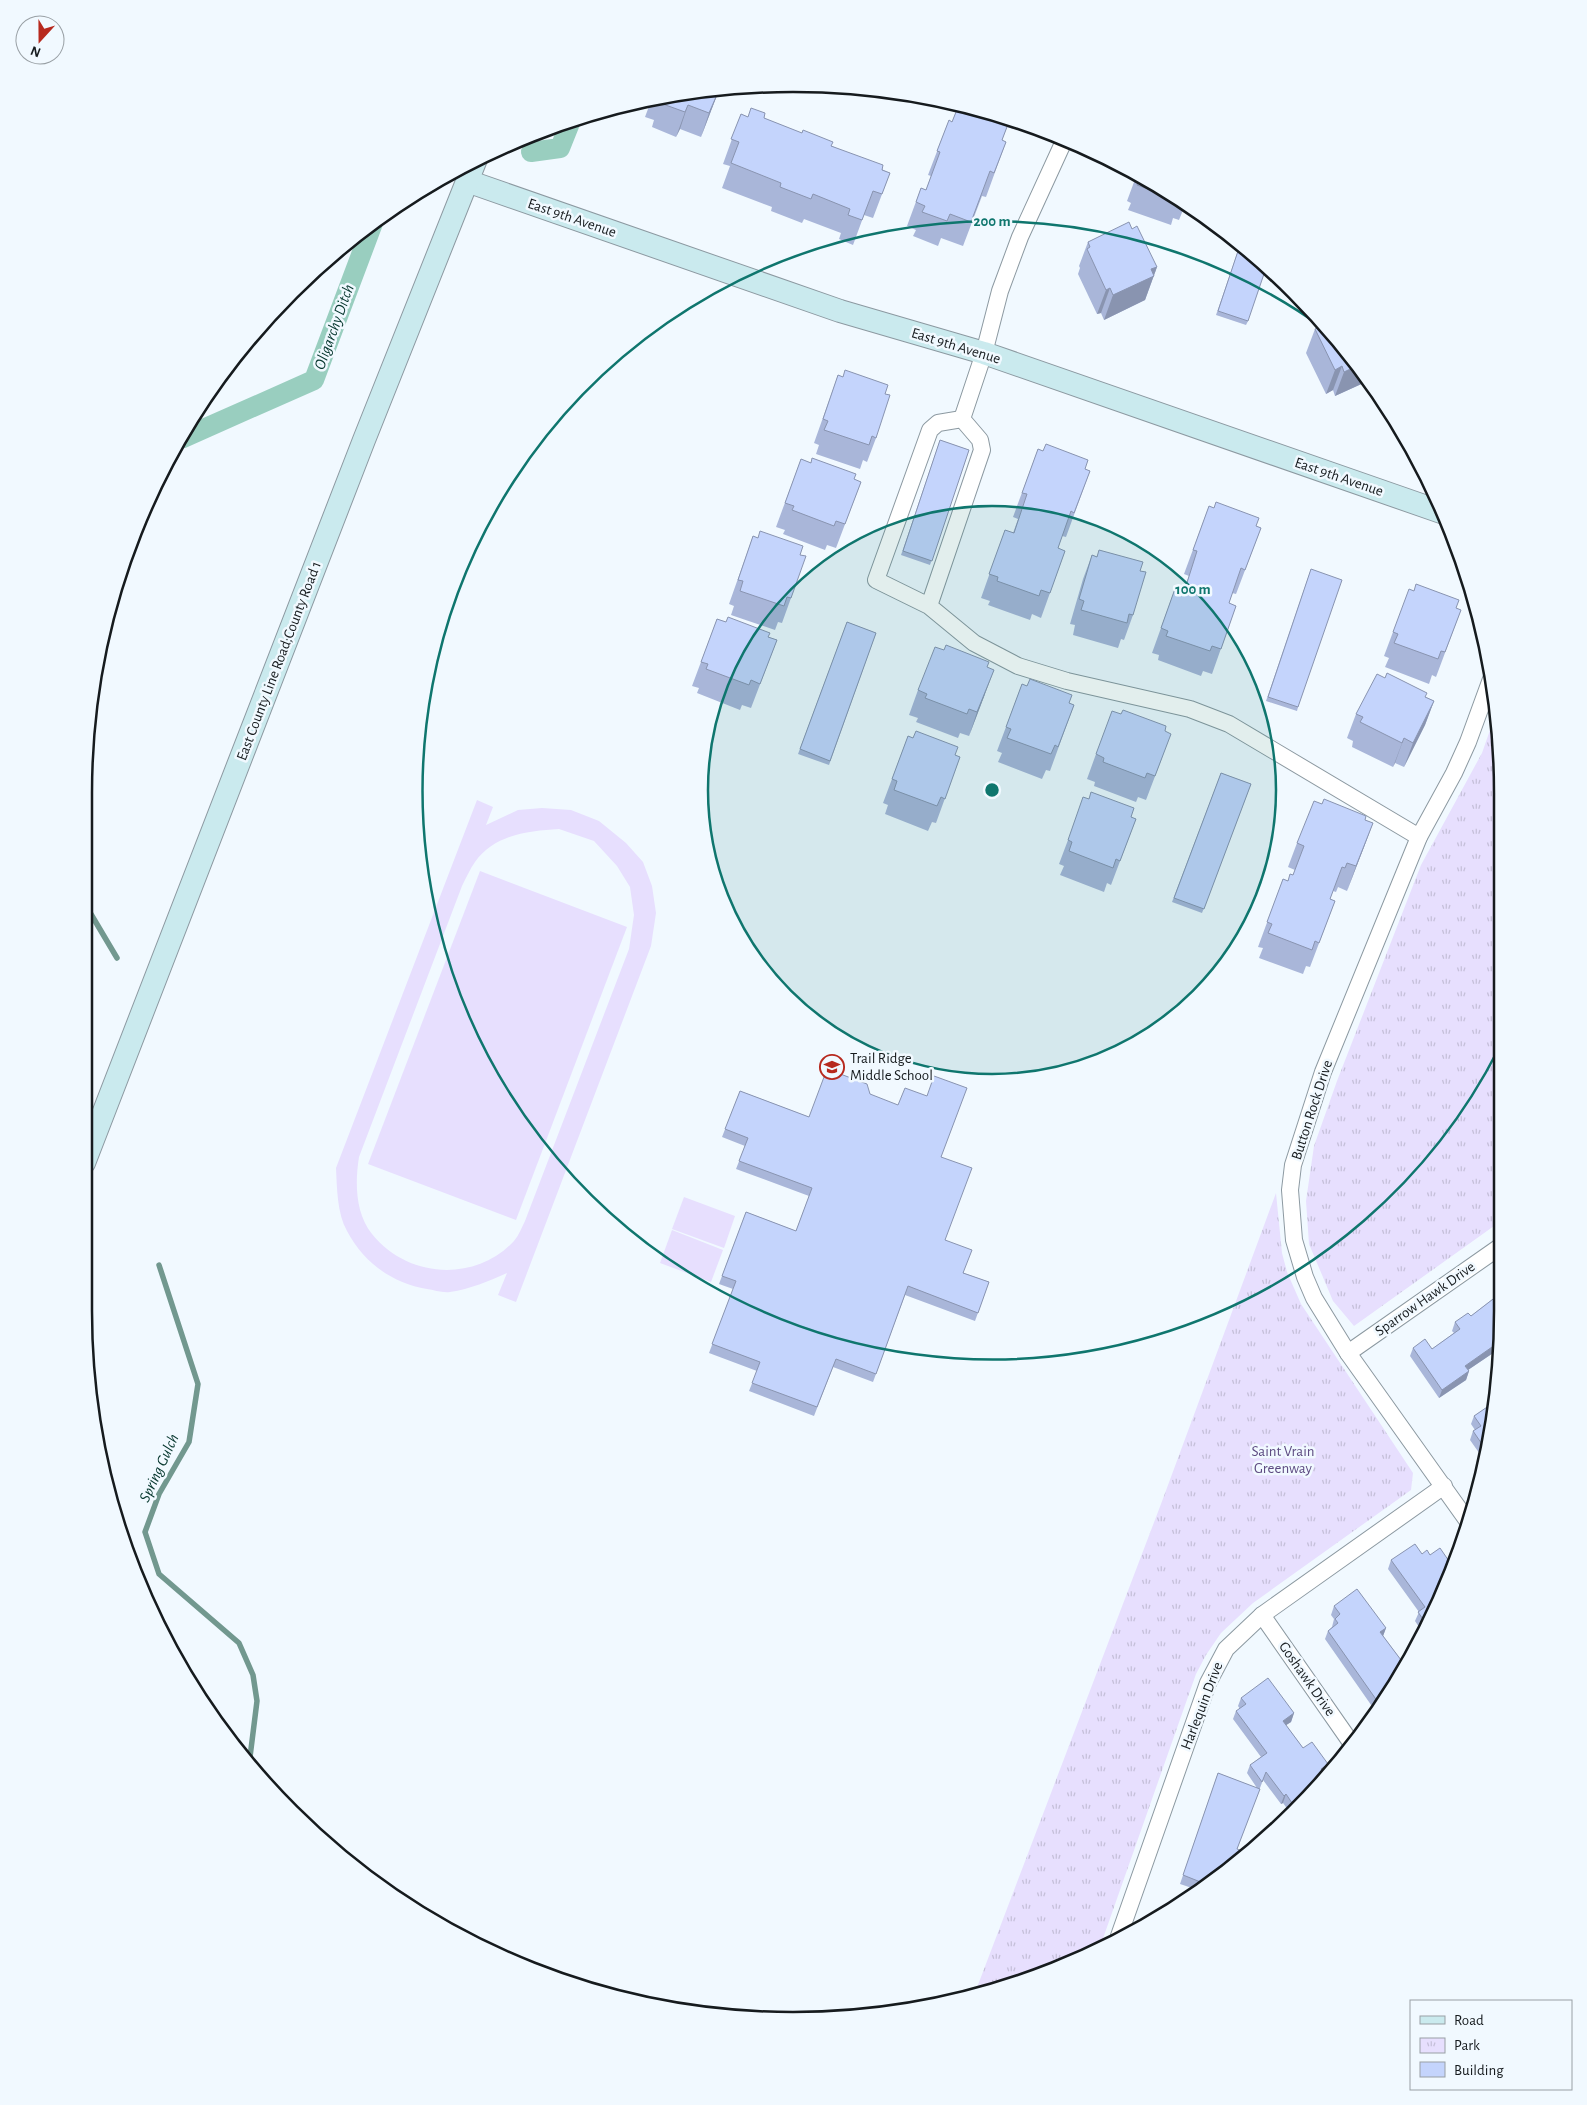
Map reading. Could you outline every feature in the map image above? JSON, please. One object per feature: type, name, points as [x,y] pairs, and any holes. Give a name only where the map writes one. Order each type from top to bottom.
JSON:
[{"type":"main road","name":"East County Line Road;County Road 1","points":[[92,1141],[364,440],[471,171]]},
{"type":"main road","name":"East 9th Avenue","points":[[467,181],[840,312],[984,353],[1434,510]]},
{"type":"street","points":[[962,419],[984,353],[1000,292],[1020,237],[1062,146]]},
{"type":"street","points":[[962,419],[938,423],[930,430],[876,580],[929,606],[974,643],[1018,666],[1067,681],[1190,709],[1229,724],[1419,837]]},
{"type":"street","points":[[929,606],[982,448],[980,440],[962,419]]},
{"type":"street","name":"Button Rock Drive","points":[[1464,1515],[1348,1353],[1314,1298],[1305,1277],[1294,1240],[1290,1190],[1293,1165],[1323,1072],[1419,837],[1454,773],[1468,742],[1487,690]]},
{"type":"street","name":"Sparrow Hawk Drive","points":[[1348,1353],[1494,1251]]},
{"type":"street","name":"Harlequin Drive","points":[[1121,1931],[1215,1666],[1226,1649],[1262,1615],[1444,1486]]},
{"type":"street","name":"Goshawk Drive","points":[[1262,1615],[1349,1739]]},
{"type":"green space","points":[[1491,727],[1494,794],[1494,1226],[1354,1326],[1333,1301],[1309,1244],[1306,1201],[1314,1146],[1337,1081],[1421,865],[1482,753]]},
{"type":"green space","points":[[477,800],[493,807],[486,825],[518,810],[542,808],[571,810],[599,821],[626,843],[643,862],[652,886],[656,913],[651,946],[516,1302],[498,1295],[507,1273],[472,1287],[447,1292],[414,1286],[380,1270],[362,1253],[347,1231],[341,1216],[338,1200],[336,1168]],"holes":[[[559,829],[594,841],[617,866],[630,887],[634,915],[629,949],[525,1221],[514,1241],[498,1255],[480,1264],[461,1269],[442,1270],[422,1267],[403,1260],[387,1249],[372,1234],[362,1217],[357,1187],[359,1157],[462,886],[473,865],[483,853],[492,845],[513,836]]]},
{"type":"green space","points":[[480,871],[627,927],[516,1220],[368,1164]]},
{"type":"green space","name":"Saint Vrain Greenway","points":[[1276,1193],[1282,1253],[1287,1272],[1301,1304],[1413,1473],[1411,1490],[1253,1603],[1221,1633],[1196,1674],[1102,1941],[1062,1959],[977,1988],[1161,1504]]},
{"type":"green space","points":[[684,1197],[735,1216],[724,1248],[672,1229]]},
{"type":"green space","points":[[672,1230],[723,1250],[711,1282],[660,1263]]},
{"type":"building","points":[[716,97],[709,113],[688,105],[685,112],[665,105]]},
{"type":"building","points":[[751,108],[765,113],[764,118],[802,133],[803,130],[833,142],[831,146],[883,165],[882,170],[890,173],[882,194],[873,191],[862,220],[848,215],[850,209],[813,194],[811,199],[780,187],[781,183],[731,163],[739,142],[731,139],[741,114],[748,117]]},
{"type":"building","points":[[956,112],[1007,126],[1002,140],[1006,142],[994,173],[990,171],[971,222],[950,214],[947,221],[922,212],[925,206],[916,202],[921,188],[926,190],[940,152],[937,151],[949,120],[952,122]]},
{"type":"building","points":[[1138,183],[1150,190],[1137,185]]},
{"type":"building","points":[[1129,222],[1132,229],[1137,226],[1157,267],[1151,269],[1154,276],[1113,295],[1110,288],[1106,290],[1087,249],[1090,247],[1088,242]]},
{"type":"building","points":[[1238,251],[1264,274],[1248,321],[1218,311]]},
{"type":"building","points":[[1318,328],[1321,331],[1351,369],[1344,372],[1342,366],[1335,370],[1315,329]]},
{"type":"building","points":[[845,370],[888,385],[885,394],[890,395],[876,438],[872,436],[869,445],[824,430],[828,421],[823,419],[838,375],[843,377]]},
{"type":"building","points":[[940,440],[969,450],[932,561],[903,551]]},
{"type":"building","points":[[1046,444],[1088,460],[1085,469],[1090,471],[1074,513],[1071,511],[1058,548],[1065,551],[1050,593],[1041,590],[1039,596],[997,581],[998,577],[989,574],[1005,530],[1014,533],[1027,494],[1022,493],[1038,449],[1043,451]]},
{"type":"building","points":[[812,458],[856,474],[854,479],[861,482],[845,524],[836,521],[834,526],[792,510],[794,506],[785,503],[801,459],[811,463]]},
{"type":"building","points":[[1216,502],[1259,518],[1256,526],[1261,528],[1245,570],[1241,568],[1229,603],[1236,606],[1221,649],[1212,646],[1210,651],[1166,636],[1168,631],[1161,628],[1176,586],[1185,589],[1197,551],[1193,550],[1209,506],[1214,508]]},
{"type":"building","points":[[760,531],[803,546],[800,555],[806,556],[791,598],[787,597],[784,606],[740,591],[743,581],[738,580],[753,536],[758,538]]},
{"type":"building","points":[[1099,550],[1143,562],[1140,571],[1146,572],[1133,615],[1129,614],[1127,623],[1081,610],[1084,601],[1079,599],[1092,555],[1097,557]]},
{"type":"building","points":[[1311,569],[1342,580],[1298,707],[1268,697]]},
{"type":"building","points":[[1416,584],[1459,600],[1456,608],[1461,610],[1445,652],[1441,651],[1438,659],[1394,643],[1398,634],[1393,632],[1409,589],[1414,591]]},
{"type":"building","points":[[728,617],[770,633],[768,637],[777,640],[760,684],[751,680],[749,685],[706,669],[708,664],[701,662],[717,619],[726,622]]},
{"type":"building","points":[[847,622],[876,633],[830,761],[800,749]]},
{"type":"building","points":[[946,645],[989,662],[987,667],[994,670],[977,712],[969,709],[967,714],[925,698],[927,694],[918,690],[935,647],[944,650]]},
{"type":"building","points":[[1387,673],[1427,693],[1425,697],[1434,701],[1413,743],[1404,738],[1402,743],[1360,722],[1363,717],[1356,714],[1377,674],[1385,678]]},
{"type":"building","points":[[1030,679],[1072,695],[1069,703],[1074,705],[1058,747],[1055,745],[1051,754],[1007,738],[1011,729],[1006,727],[1022,684],[1027,686]]},
{"type":"building","points":[[1123,710],[1166,726],[1165,731],[1171,734],[1155,776],[1147,773],[1145,778],[1103,762],[1104,758],[1096,754],[1112,711],[1121,714]]},
{"type":"building","points":[[916,731],[958,747],[955,755],[960,757],[945,799],[941,797],[937,806],[894,790],[897,781],[892,779],[908,736],[913,738]]},
{"type":"building","points":[[1221,773],[1251,784],[1204,909],[1174,898]]},
{"type":"building","points":[[1091,792],[1134,808],[1131,817],[1136,819],[1120,861],[1116,859],[1113,868],[1069,851],[1072,842],[1068,840],[1083,797],[1089,799]]},
{"type":"building","points":[[1324,799],[1366,816],[1365,820],[1373,823],[1356,866],[1347,863],[1345,868],[1342,867],[1330,899],[1335,901],[1319,943],[1315,941],[1312,950],[1268,933],[1272,924],[1267,922],[1283,879],[1288,881],[1290,874],[1293,875],[1304,846],[1297,843],[1314,801],[1322,804]]},
{"type":"building","points":[[827,1069],[867,1084],[870,1094],[898,1105],[905,1088],[927,1096],[934,1076],[967,1088],[941,1157],[972,1168],[945,1240],[972,1250],[963,1273],[989,1282],[978,1313],[908,1286],[876,1374],[836,1359],[817,1407],[752,1383],[760,1362],[712,1344],[736,1281],[722,1276],[746,1212],[796,1231],[812,1188],[739,1161],[748,1138],[725,1129],[740,1091],[809,1117]]},
{"type":"building","points":[[1494,1298],[1493,1346],[1465,1366],[1469,1371],[1442,1390],[1413,1348],[1425,1339],[1432,1349],[1460,1329],[1455,1322],[1468,1313],[1471,1316]]},
{"type":"building","points":[[1488,1406],[1482,1444],[1473,1431],[1481,1426],[1474,1416]]},
{"type":"building","points":[[1415,1544],[1422,1554],[1427,1550],[1430,1555],[1440,1548],[1448,1560],[1423,1619],[1418,1612],[1425,1607],[1391,1560]]},
{"type":"building","points":[[1357,1589],[1386,1628],[1380,1632],[1402,1661],[1377,1700],[1328,1631],[1338,1623],[1335,1619],[1340,1614],[1334,1606]]},
{"type":"building","points":[[1268,1678],[1294,1713],[1283,1721],[1303,1748],[1312,1742],[1328,1764],[1321,1769],[1323,1772],[1321,1774],[1292,1804],[1286,1794],[1284,1796],[1266,1772],[1262,1782],[1250,1765],[1267,1753],[1236,1711],[1246,1704],[1241,1698]]},
{"type":"building","points":[[1218,1773],[1260,1789],[1237,1849],[1241,1851],[1200,1882],[1183,1875]]},
{"type":"waterway","name":"Oligarchy Ditch","points":[[531,152],[560,148],[567,130]]},
{"type":"waterway","name":"Oligarchy Ditch","points":[[192,434],[314,380],[368,236]]},
{"type":"waterway","name":"Spring Gulch","points":[[92,916],[117,958]]},
{"type":"waterway","name":"Spring Gulch","points":[[159,1265],[198,1384],[189,1442],[159,1494],[145,1532],[159,1574],[239,1643],[253,1675],[257,1701],[250,1755]]},
{"type":"place","name":"Trail Ridge Middle School","points":[[832,1067]]}]
